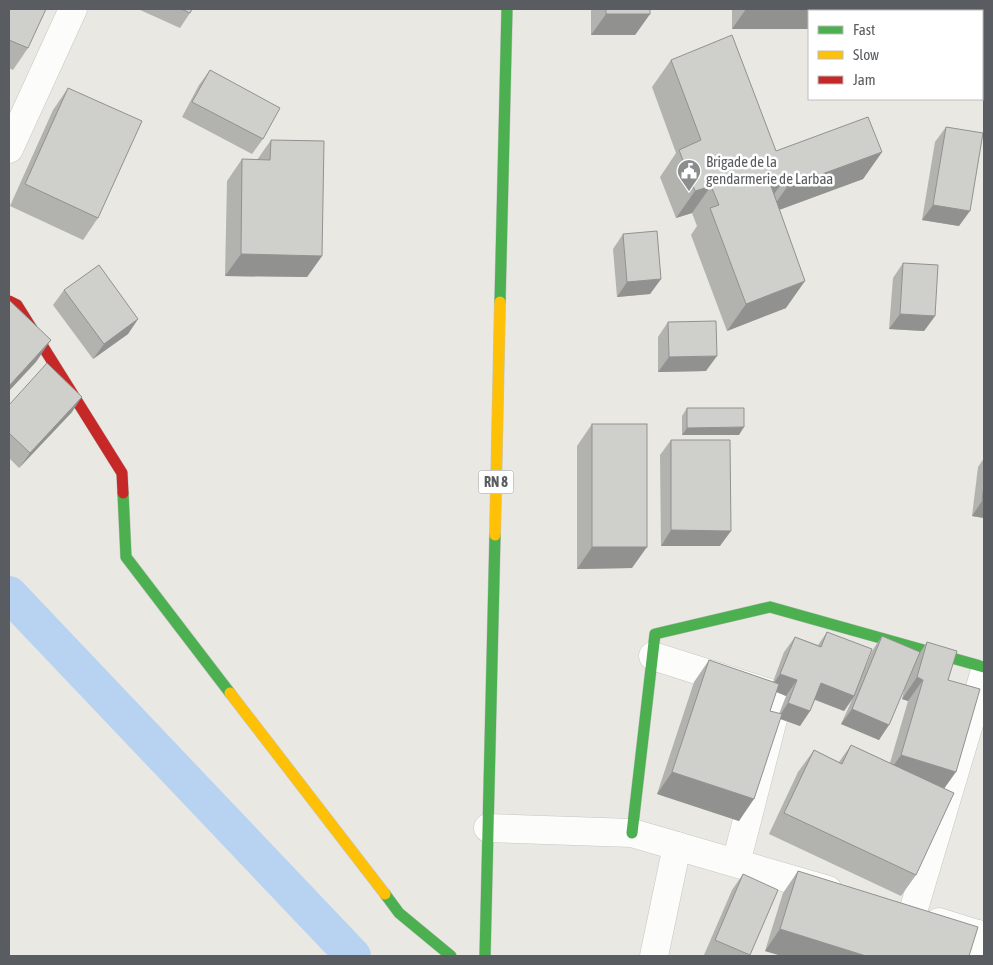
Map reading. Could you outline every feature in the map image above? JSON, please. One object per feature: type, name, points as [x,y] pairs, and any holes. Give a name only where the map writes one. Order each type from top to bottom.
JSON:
[{"type":"street","points":[[9,149],[73,9]]},
{"type":"street","name":"RN 8","points":[[485,956],[507,9]]},
{"type":"street","points":[[9,301],[17,305],[122,473],[126,557],[399,913],[451,956]]},
{"type":"street","points":[[632,833],[655,634],[770,607],[984,667]]},
{"type":"street","points":[[653,656],[779,696],[736,863]]},
{"type":"street","points":[[912,914],[984,674]]},
{"type":"street","points":[[488,828],[632,833],[847,896]]},
{"type":"street","points":[[654,956],[677,846]]},
{"type":"street","points":[[884,906],[912,914],[978,942]]},
{"type":"building","points":[[9,9],[46,9],[28,48],[9,40]]},
{"type":"building","points":[[181,9],[192,9],[190,13]]},
{"type":"building","points":[[606,9],[650,9],[650,14],[606,14]]},
{"type":"building","points":[[984,9],[984,13],[983,10],[955,10]]},
{"type":"building","points":[[732,35],[776,151],[868,117],[882,152],[787,187],[784,180],[771,186],[805,281],[746,304],[710,208],[719,205],[711,186],[695,191],[679,150],[701,140],[671,60]]},
{"type":"building","points":[[210,70],[280,108],[263,139],[192,102]]},
{"type":"building","points":[[68,88],[142,121],[98,218],[25,184]]},
{"type":"building","points":[[946,127],[983,133],[970,211],[933,205]]},
{"type":"building","points":[[271,140],[324,141],[322,256],[241,254],[242,159],[270,160]]},
{"type":"building","points":[[657,231],[661,279],[627,282],[623,234]]},
{"type":"building","points":[[903,263],[938,265],[935,316],[900,314]]},
{"type":"building","points":[[99,265],[138,319],[104,344],[64,290]]},
{"type":"building","points":[[9,300],[51,340],[9,386]]},
{"type":"building","points":[[716,321],[717,356],[669,357],[668,322]]},
{"type":"building","points":[[47,363],[82,397],[30,453],[9,433],[9,405]]},
{"type":"building","points":[[687,408],[744,408],[744,427],[687,428]]},
{"type":"building","points":[[592,424],[647,424],[647,547],[592,547]]},
{"type":"building","points":[[671,440],[730,440],[731,531],[671,530]]},
{"type":"building","points":[[984,485],[984,501],[982,501]]},
{"type":"building","points":[[827,632],[872,649],[854,696],[821,683],[810,711],[788,703],[797,680],[780,674],[795,637],[821,647]]},
{"type":"building","points":[[882,636],[920,652],[889,725],[852,709]]},
{"type":"building","points":[[927,642],[957,651],[948,680],[980,689],[956,772],[901,755],[923,680],[917,677]]},
{"type":"building","points":[[709,660],[779,684],[770,711],[782,714],[754,799],[672,772]]},
{"type":"building","points":[[851,745],[954,793],[916,875],[784,813],[814,750],[842,764]]},
{"type":"building","points":[[798,871],[978,927],[969,956],[866,956],[780,929]]},
{"type":"building","points":[[743,874],[778,890],[750,955],[715,940]]},
{"type":"waterway","points":[[9,594],[353,956]]},
{"type":"traffic: fast","points":[[500,302],[507,9]]},
{"type":"traffic: fast","points":[[123,493],[126,557],[230,693]]},
{"type":"traffic: fast","points":[[485,956],[495,535]]},
{"type":"traffic: fast","points":[[632,833],[655,634],[770,607],[984,667]]},
{"type":"traffic: fast","points":[[385,894],[399,913],[451,956]]},
{"type":"traffic: slow","points":[[495,535],[500,302]]},
{"type":"traffic: slow","points":[[230,693],[385,894]]},
{"type":"traffic: jam","points":[[9,301],[17,305],[122,473],[123,493]]},
{"type":"place","name":"Brigade de la gendarmerie de Larbaa","points":[[689,192]]}]
